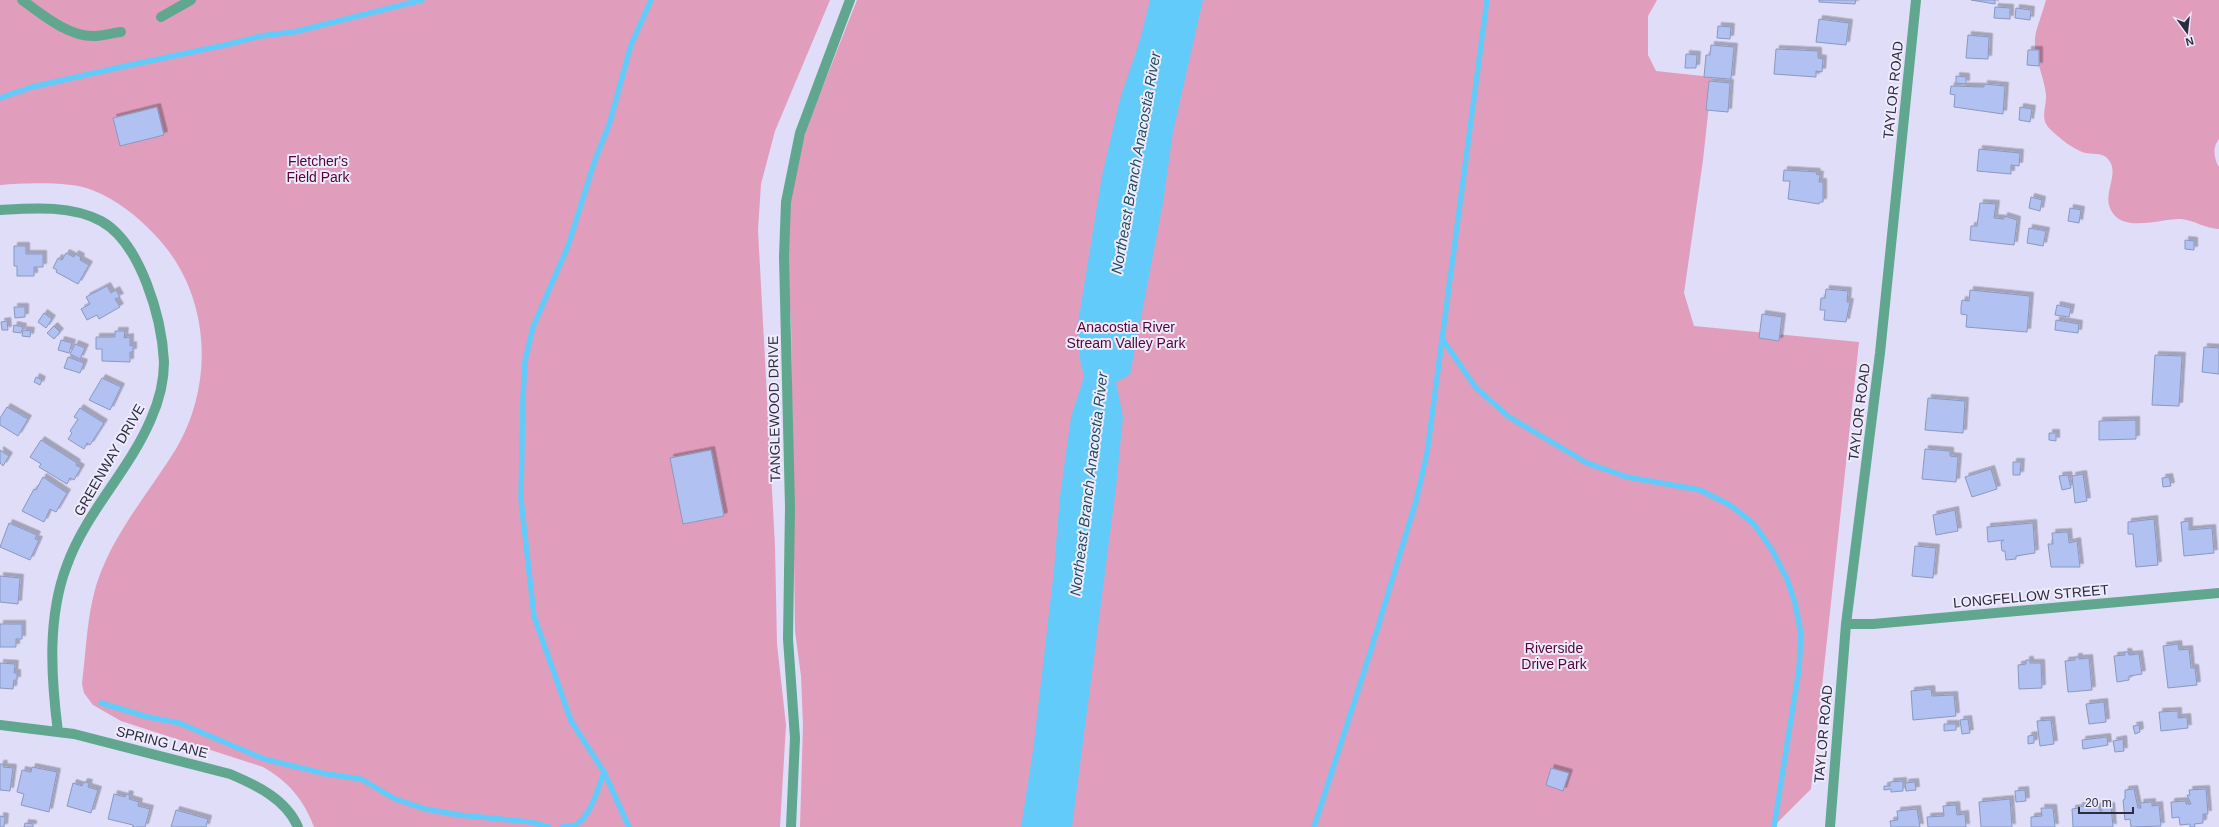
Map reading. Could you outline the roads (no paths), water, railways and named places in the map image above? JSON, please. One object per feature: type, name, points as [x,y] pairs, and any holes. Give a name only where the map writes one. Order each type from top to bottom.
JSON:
[{"type":"street","points":[[22,0],[50,20],[73,32],[92,36],[121,32]]},
{"type":"street","points":[[161,17],[191,0]]},
{"type":"street","name":"TANGLEWOOD DRIVE","points":[[791,827],[795,738],[788,639],[790,507],[784,257],[786,202],[800,133],[850,0]]},
{"type":"street","name":"TAYLOR ROAD","points":[[1830,827],[1846,624],[1880,353],[1916,0]]},
{"type":"street","name":"GREENWAY DRIVE","points":[[0,210],[57,209],[79,213],[101,222],[118,236],[136,261],[147,285],[158,320],[164,362],[160,395],[151,420],[81,536],[67,564],[59,591],[53,635],[53,676],[58,732]]},
{"type":"street","name":"LONGFELLOW STREET","points":[[1846,624],[1873,624],[2219,593]]},
{"type":"street","name":"SPRING LANE","points":[[0,725],[74,734],[230,774],[252,784],[271,796],[285,808],[298,827]]},
{"type":"water","name":"Northeast Branch Anacostia River","points":[[1150,0],[1203,0],[1173,132],[1163,203],[1130,375],[1116,382],[1123,417],[1116,488],[1072,827],[1021,827],[1033,751],[1054,570],[1060,496],[1071,417],[1084,377],[1080,360],[1078,323],[1102,176],[1120,99],[1140,40]]},
{"type":"waterway","points":[[0,98],[32,87],[261,36],[294,32],[422,0]]},
{"type":"waterway","points":[[629,827],[604,772],[571,721],[534,616],[521,499],[523,397],[525,361],[533,327],[568,246],[595,160],[609,125],[631,45],[651,0]]},
{"type":"waterway","points":[[1314,827],[1370,653],[1416,501],[1427,453],[1487,0]]},
{"type":"waterway","points":[[1443,340],[1476,388],[1509,417],[1587,463],[1627,477],[1700,490],[1730,505],[1754,524],[1772,550],[1787,579],[1795,603],[1801,634],[1799,669],[1774,827]]},
{"type":"waterway","points":[[101,703],[148,717],[179,723],[264,759],[326,774],[361,779],[395,799],[425,809],[459,815],[530,822],[549,827]]},
{"type":"waterway","points":[[562,827],[575,825],[585,816],[593,802],[604,772]]},
{"type":"park label","name":"Fletcher's Field Park","points":[[318,170]]},
{"type":"park label","name":"Anacostia River Stream Valley Park","points":[[1126,336]]},
{"type":"park label","name":"Riverside Drive Park","points":[[1554,656]]}]
